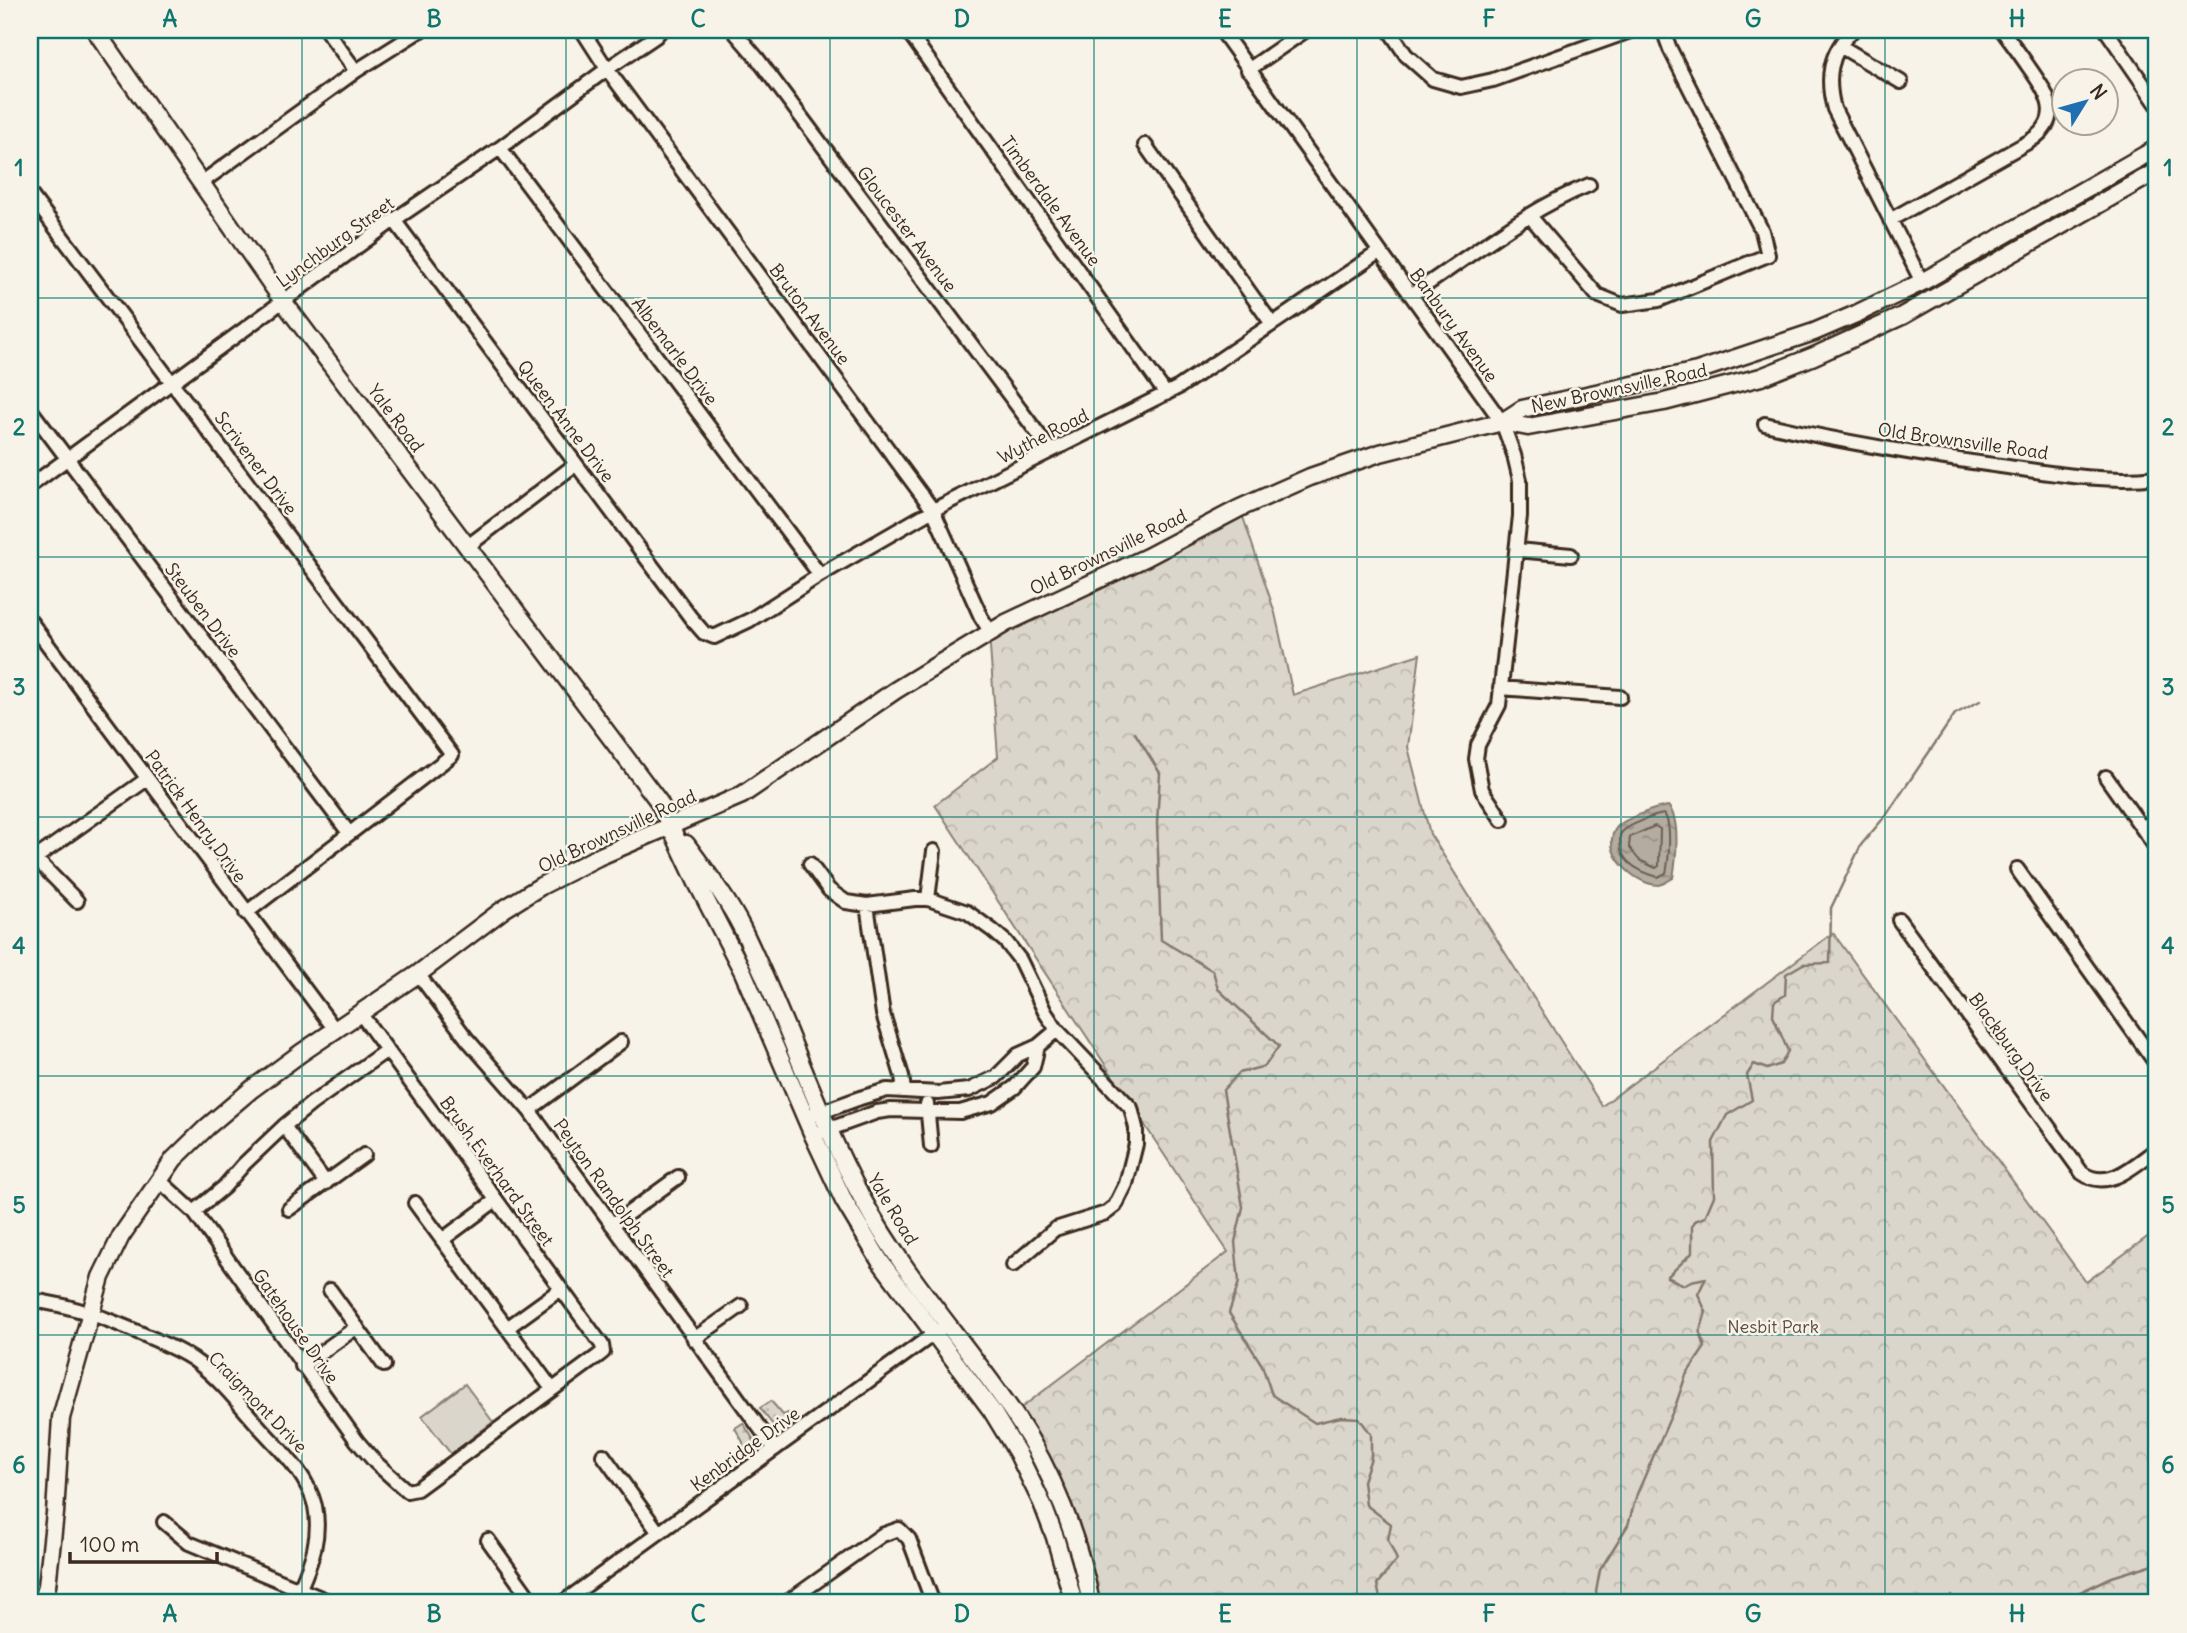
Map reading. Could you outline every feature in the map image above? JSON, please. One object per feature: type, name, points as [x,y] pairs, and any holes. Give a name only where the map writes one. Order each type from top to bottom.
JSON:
[{"type":"main road","name":"Yale Road","points":[[95,30],[283,302],[659,802],[743,972],[806,1118],[821,1132],[886,1238],[1017,1419],[1042,1463],[1076,1544],[1091,1603]]},
{"type":"main road","name":"New Brownsville Road","points":[[1502,422],[1522,409],[1697,371],[1763,350],[1856,314],[1922,282],[2157,148]]},
{"type":"main road","name":"New Brownsville Road","points":[[1502,422],[1528,427],[1664,401],[1761,376],[1814,356],[1902,316],[2157,171]]},
{"type":"main road","name":"Old Brownsville Road","points":[[42,1603],[47,1586],[55,1513],[61,1418],[101,1277],[115,1248],[159,1180],[182,1151],[235,1103],[301,1053],[541,886],[598,857],[742,795],[896,690],[990,631],[1147,557],[1240,508],[1310,477],[1380,453],[1502,422]]},
{"type":"main road","name":"Yale Road","points":[[671,826],[700,863],[741,926],[822,1112],[821,1132],[844,1201],[867,1241],[992,1411],[1026,1469],[1055,1537],[1074,1603]]},
{"type":"street","points":[[326,30],[356,71]]},
{"type":"street","points":[[201,183],[356,71],[421,30]]},
{"type":"street","name":"Bruton Avenue","points":[[582,30],[607,69],[933,510],[981,617],[990,631]]},
{"type":"street","name":"Lynchburg Street","points":[[30,486],[394,220],[500,148],[661,30]]},
{"type":"street","name":"Gloucester Avenue","points":[[733,30],[757,58],[1051,451]]},
{"type":"street","name":"Timberdale Avenue","points":[[907,30],[1166,394]]},
{"type":"street","name":"Banbury Avenue","points":[[1221,30],[1502,422],[1514,455],[1520,480],[1520,516],[1499,705],[1478,745],[1476,759],[1482,790],[1502,820]]},
{"type":"street","points":[[1248,70],[1306,30]]},
{"type":"street","points":[[1389,30],[1406,55],[1433,79],[1461,87],[1493,80],[1633,30]]},
{"type":"street","points":[[1529,215],[1597,295],[1622,305],[1659,300],[1768,256],[1762,232],[1662,30]]},
{"type":"street","points":[[1853,30],[1840,46],[1829,75],[1829,90],[1834,108],[1922,282]]},
{"type":"street","points":[[1890,220],[2031,141],[2042,132],[2049,120],[2047,94],[2002,30]]},
{"type":"street","points":[[2106,30],[2157,104]]},
{"type":"street","points":[[1840,46],[1901,82]]},
{"type":"street","points":[[1145,145],[1272,324]]},
{"type":"street","name":"Albemarle Drive","points":[[500,148],[820,575]]},
{"type":"street","points":[[1411,295],[1529,215],[1559,198],[1589,186]]},
{"type":"street","name":"Scrivener Drive","points":[[30,194],[452,755],[349,833]]},
{"type":"street","name":"Queen Anne Drive","points":[[394,220],[691,618],[704,633],[714,637]]},
{"type":"street","name":"Wythe Road","points":[[714,637],[750,620],[820,575],[933,510],[1166,394],[1379,252]]},
{"type":"street","name":"Steuben Drive","points":[[30,409],[349,833]]},
{"type":"street","name":"Old Brownsville Road","points":[[1765,424],[1885,450],[2030,470],[2087,477],[2157,477]]},
{"type":"street","points":[[468,546],[576,464]]},
{"type":"street","points":[[1517,550],[1571,555]]},
{"type":"street","name":"Patrick Henry Drive","points":[[30,621],[336,1031]]},
{"type":"street","points":[[1500,688],[1620,697]]},
{"type":"street","points":[[2106,777],[2157,849]]},
{"type":"street","points":[[77,901],[31,858],[147,779]]},
{"type":"street","points":[[2143,828],[2157,818]]},
{"type":"street","points":[[246,913],[349,833]]},
{"type":"street","points":[[928,899],[934,851]]},
{"type":"street","points":[[810,864],[836,896],[846,902],[867,905],[928,899],[967,912],[1006,942],[1020,960],[1056,1030],[1131,1108],[1136,1128],[1136,1144],[1126,1184],[1111,1209],[1091,1219],[1055,1229],[1013,1265]]},
{"type":"street","points":[[2017,869],[2157,1065]]},
{"type":"street","points":[[867,905],[883,1014],[904,1090]]},
{"type":"street","name":"Blackburg Drive","points":[[1899,920],[2075,1165],[2086,1176],[2105,1180],[2123,1174],[2157,1149]]},
{"type":"street","name":"Peyton Randolph Street","points":[[418,974],[467,1039],[529,1110],[775,1449]]},
{"type":"street","name":"Brush Everhard Street","points":[[360,1013],[602,1345],[603,1352],[552,1389]]},
{"type":"street","points":[[806,1118],[877,1093],[904,1090],[946,1093],[969,1090],[996,1077],[1018,1055],[1038,1046],[1056,1030]]},
{"type":"street","points":[[529,1110],[621,1042]]},
{"type":"street","points":[[821,1132],[877,1112],[960,1112],[992,1102],[1015,1087],[1033,1067],[1038,1046]]},
{"type":"street","points":[[194,1212],[224,1187],[284,1126],[387,1050]]},
{"type":"street","points":[[926,1093],[931,1146]]},
{"type":"street","points":[[284,1126],[326,1183]]},
{"type":"street","points":[[289,1209],[364,1155]]},
{"type":"street","points":[[612,1225],[678,1177]]},
{"type":"street","name":"Gatehouse Drive","points":[[159,1180],[194,1212],[302,1366],[374,1462],[407,1491],[417,1489],[552,1389]]},
{"type":"street","points":[[442,1240],[496,1200]]},
{"type":"street","points":[[415,1203],[552,1389]]},
{"type":"street","points":[[507,1328],[561,1289]]},
{"type":"street","points":[[330,1290],[384,1365]]},
{"type":"street","name":"Craigmont Drive","points":[[30,1300],[57,1303],[89,1313],[196,1353],[210,1374],[298,1469],[308,1486],[316,1515],[316,1543],[300,1588]]},
{"type":"street","points":[[694,1339],[741,1306]]},
{"type":"street","name":"Kenbridge Drive","points":[[562,1603],[948,1323]]},
{"type":"street","points":[[302,1366],[357,1327]]},
{"type":"street","points":[[603,1455],[659,1532]]},
{"type":"street","points":[[164,1522],[189,1543],[334,1603]]},
{"type":"street","points":[[786,1603],[882,1535],[899,1529],[914,1550],[933,1603]]},
{"type":"street","points":[[488,1540],[533,1603]]},
{"type":"green space","name":"Nesbit Park","points":[[1240,508],[1275,613],[1293,695],[1420,654],[1408,747],[1430,834],[1602,1106],[1833,933],[2086,1282],[2157,1230],[2157,1603],[1071,1603],[1058,1553],[997,1426],[1228,1252],[935,805],[998,757],[989,633]]},
{"type":"green space","points":[[465,1384],[493,1422],[451,1454],[422,1416]]},
{"type":"green space","points":[[771,1401],[783,1415],[788,1413],[793,1421],[783,1427],[773,1425],[760,1408]]},
{"type":"green space","points":[[743,1423],[755,1442],[753,1449],[746,1455],[742,1449],[743,1442],[735,1428]]},
{"type":"water","points":[[1668,806],[1675,820],[1676,851],[1673,878],[1660,885],[1639,879],[1622,865],[1612,846],[1612,836],[1617,827],[1627,820]]},
{"type":"waterway","points":[[1599,1603],[1596,1592],[1600,1570],[1628,1525],[1637,1494],[1686,1375],[1705,1347],[1700,1332],[1706,1312],[1698,1294],[1706,1278],[1684,1285],[1667,1277],[1692,1253],[1692,1226],[1695,1221],[1705,1217],[1714,1196],[1713,1142],[1727,1115],[1752,1100],[1747,1075],[1754,1064],[1767,1069],[1781,1064],[1788,1051],[1773,1016],[1774,1002],[1785,995],[1786,974],[1803,964],[1830,963],[1831,908],[1861,845],[1887,814],[1955,714],[1980,701]]},
{"type":"waterway","points":[[1135,733],[1160,773],[1157,823],[1161,940],[1213,971],[1218,989],[1279,1046],[1265,1066],[1239,1073],[1223,1090],[1243,1207],[1235,1242],[1239,1282],[1229,1313],[1262,1365],[1272,1395],[1315,1423],[1341,1417],[1359,1418],[1371,1434],[1371,1458],[1363,1481],[1366,1505],[1391,1524],[1388,1540],[1397,1560],[1377,1584],[1381,1603]]},
{"type":"waterway","points":[[2057,1603],[2112,1577],[2157,1563]]},
{"type":"waterway","points":[[1951,1603],[1952,1596]]}]
